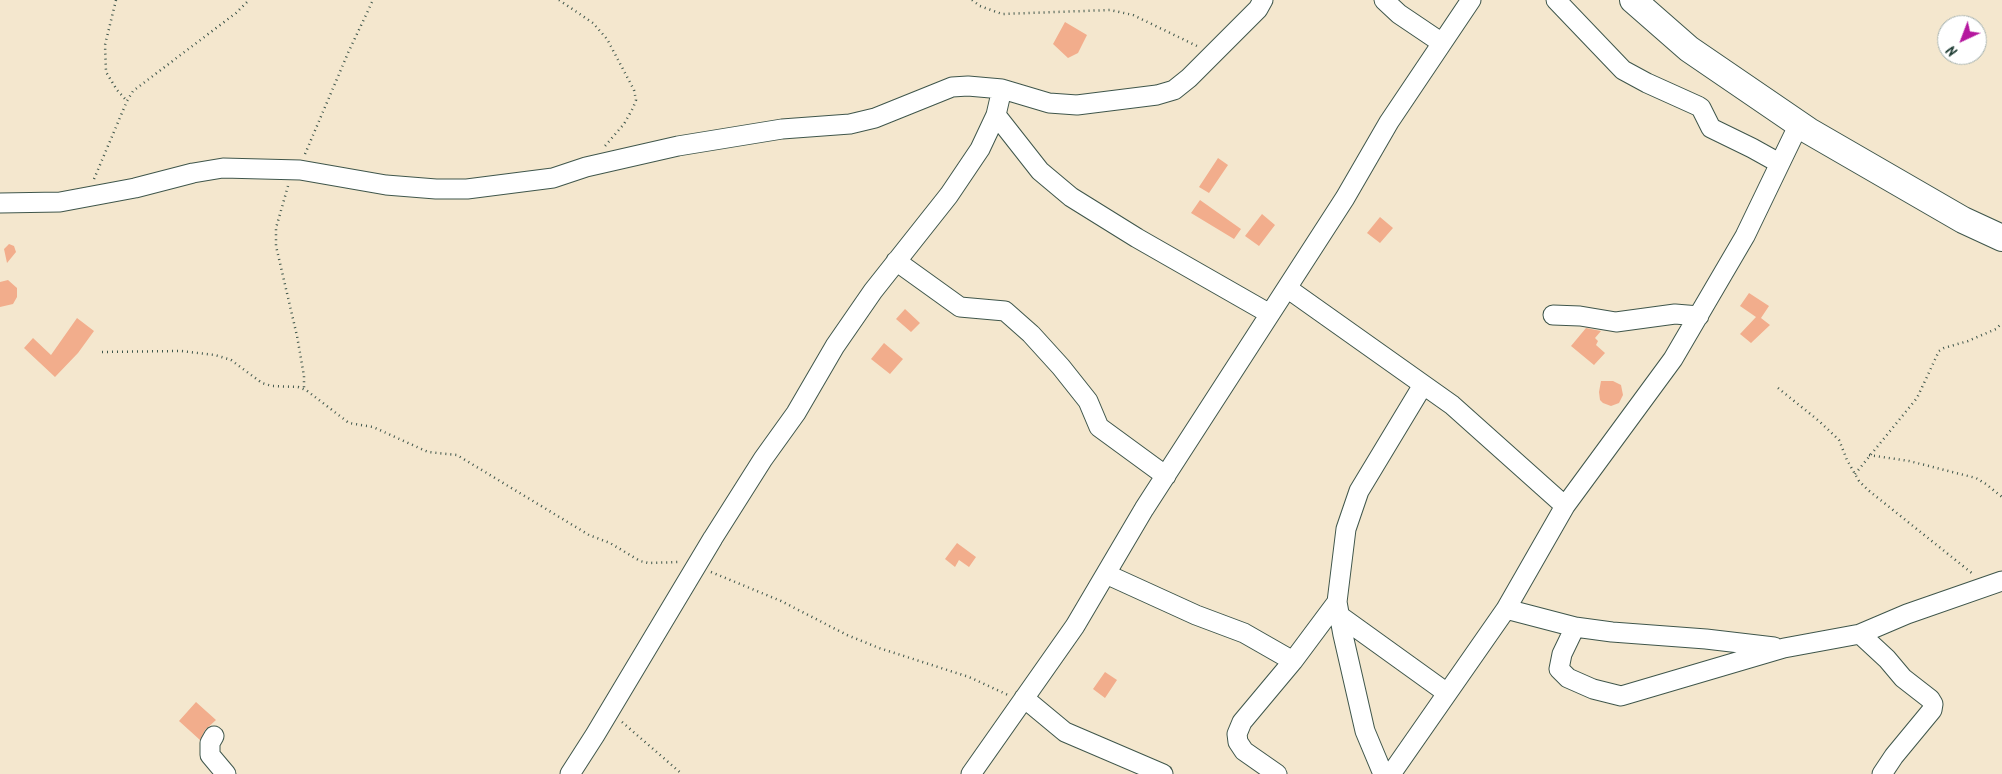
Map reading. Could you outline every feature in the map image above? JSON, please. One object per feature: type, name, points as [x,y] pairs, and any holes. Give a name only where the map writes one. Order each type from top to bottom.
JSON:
[{"type":"street","points":[[0,203],[60,202],[86,198],[223,168],[297,170],[386,185],[436,189],[467,189],[553,178],[586,167],[678,146],[782,129],[850,124],[875,118],[952,87],[968,86],[1002,89],[1050,103],[1077,105],[1157,95],[1174,90],[1214,54],[1258,9],[1263,0]]},
{"type":"street","points":[[1384,0],[1399,14],[1442,44]]},
{"type":"street","points":[[971,774],[1051,662],[1166,476],[1345,198],[1389,122],[1471,0]]},
{"type":"street","points":[[1556,0],[1622,70],[1647,84],[1698,106],[1701,108],[1711,128],[1779,163]]},
{"type":"street","points":[[1633,0],[1690,49],[1799,124],[1963,220],[2002,238]]},
{"type":"street","points":[[570,774],[697,564],[764,459],[796,414],[835,346],[873,291],[949,195],[980,149],[996,115],[1002,89]]},
{"type":"street","points":[[996,115],[1040,171],[1071,198],[1270,314]]},
{"type":"street","points":[[1391,774],[1506,609],[1565,506],[1673,359],[1745,236],[1799,124]]},
{"type":"street","points":[[896,261],[960,307],[1005,311],[1031,334],[1061,367],[1088,401],[1099,427],[1166,476]]},
{"type":"street","points":[[1287,288],[1452,405],[1565,506]]},
{"type":"street","points":[[1553,315],[1580,316],[1616,322],[1675,314],[1699,316]]},
{"type":"street","points":[[1382,774],[1365,731],[1343,635],[1339,609],[1346,529],[1359,491],[1423,385]]},
{"type":"street","points":[[1106,574],[1196,615],[1244,632],[1293,661]]},
{"type":"street","points":[[1575,627],[1562,654],[1559,669],[1568,678],[1614,696],[1627,695],[1784,648],[1860,634],[1906,614],[1995,583]]},
{"type":"street","points":[[1276,774],[1244,751],[1238,742],[1237,734],[1242,722],[1339,609]]},
{"type":"street","points":[[1339,609],[1447,693]]},
{"type":"street","points":[[1506,609],[1575,627],[1784,648]]},
{"type":"street","points":[[1860,634],[1887,659],[1903,678],[1930,699],[1933,704],[1932,710],[1894,756],[1882,774]]},
{"type":"street","points":[[1023,700],[1065,732],[1163,774]]},
{"type":"street","points":[[214,736],[209,749],[215,771]]},
{"type":"path","points":[[116,0],[105,45],[106,72],[116,90],[127,101]]},
{"type":"path","points":[[86,198],[133,91],[236,13],[248,0]]},
{"type":"path","points":[[304,389],[304,376],[297,336],[276,246],[276,228],[282,204],[373,0]]},
{"type":"path","points":[[559,0],[593,23],[607,38],[630,83],[636,100],[624,124],[586,167]]},
{"type":"path","points":[[972,0],[980,6],[1002,14],[1110,10],[1133,16],[1214,54]]},
{"type":"path","points":[[1855,474],[1917,398],[1939,351],[1996,329],[2002,323]]},
{"type":"path","points":[[102,352],[181,351],[215,355],[231,360],[262,383],[272,386],[304,389],[349,423],[373,427],[428,452],[457,455],[589,535],[610,543],[640,561],[648,563],[697,564],[781,601],[847,635],[887,651],[968,677],[1023,700]]},
{"type":"path","points":[[1778,388],[1839,440],[1846,460],[1858,481],[1868,490],[1995,583]]},
{"type":"path","points":[[1869,455],[1909,461],[1976,478],[2002,497]]},
{"type":"path","points":[[609,711],[682,774]]},
{"type":"building","points":[[1065,22],[1087,35],[1078,53],[1068,58],[1053,44]]},
{"type":"building","points":[[1218,158],[1228,165],[1209,193],[1199,187]]},
{"type":"building","points":[[1200,200],[1241,229],[1234,239],[1191,213]]},
{"type":"building","points":[[1262,214],[1275,225],[1259,246],[1245,236]]},
{"type":"building","points":[[1380,217],[1393,228],[1380,243],[1367,233]]},
{"type":"building","points":[[9,244],[14,246],[16,252],[7,263],[4,249]]},
{"type":"building","points":[[8,280],[17,288],[17,297],[13,304],[0,307],[0,282]]},
{"type":"building","points":[[1749,293],[1769,306],[1761,318],[1770,325],[1751,343],[1740,334],[1756,317],[1740,306]]},
{"type":"building","points":[[905,309],[920,323],[911,332],[896,319]]},
{"type":"building","points":[[77,318],[94,331],[78,353],[55,377],[24,348],[33,338],[51,355]]},
{"type":"building","points":[[1586,328],[1601,331],[1595,338],[1598,341],[1596,345],[1605,353],[1594,365],[1571,346]]},
{"type":"building","points":[[884,343],[903,359],[890,374],[871,359]]},
{"type":"building","points":[[1601,381],[1613,381],[1621,385],[1623,395],[1619,403],[1611,406],[1600,400]]},
{"type":"building","points":[[957,543],[976,557],[969,567],[959,560],[955,567],[945,559]]},
{"type":"building","points":[[1105,672],[1117,680],[1105,698],[1093,689]]},
{"type":"building","points":[[196,702],[216,720],[205,730],[200,740],[179,721]]}]
